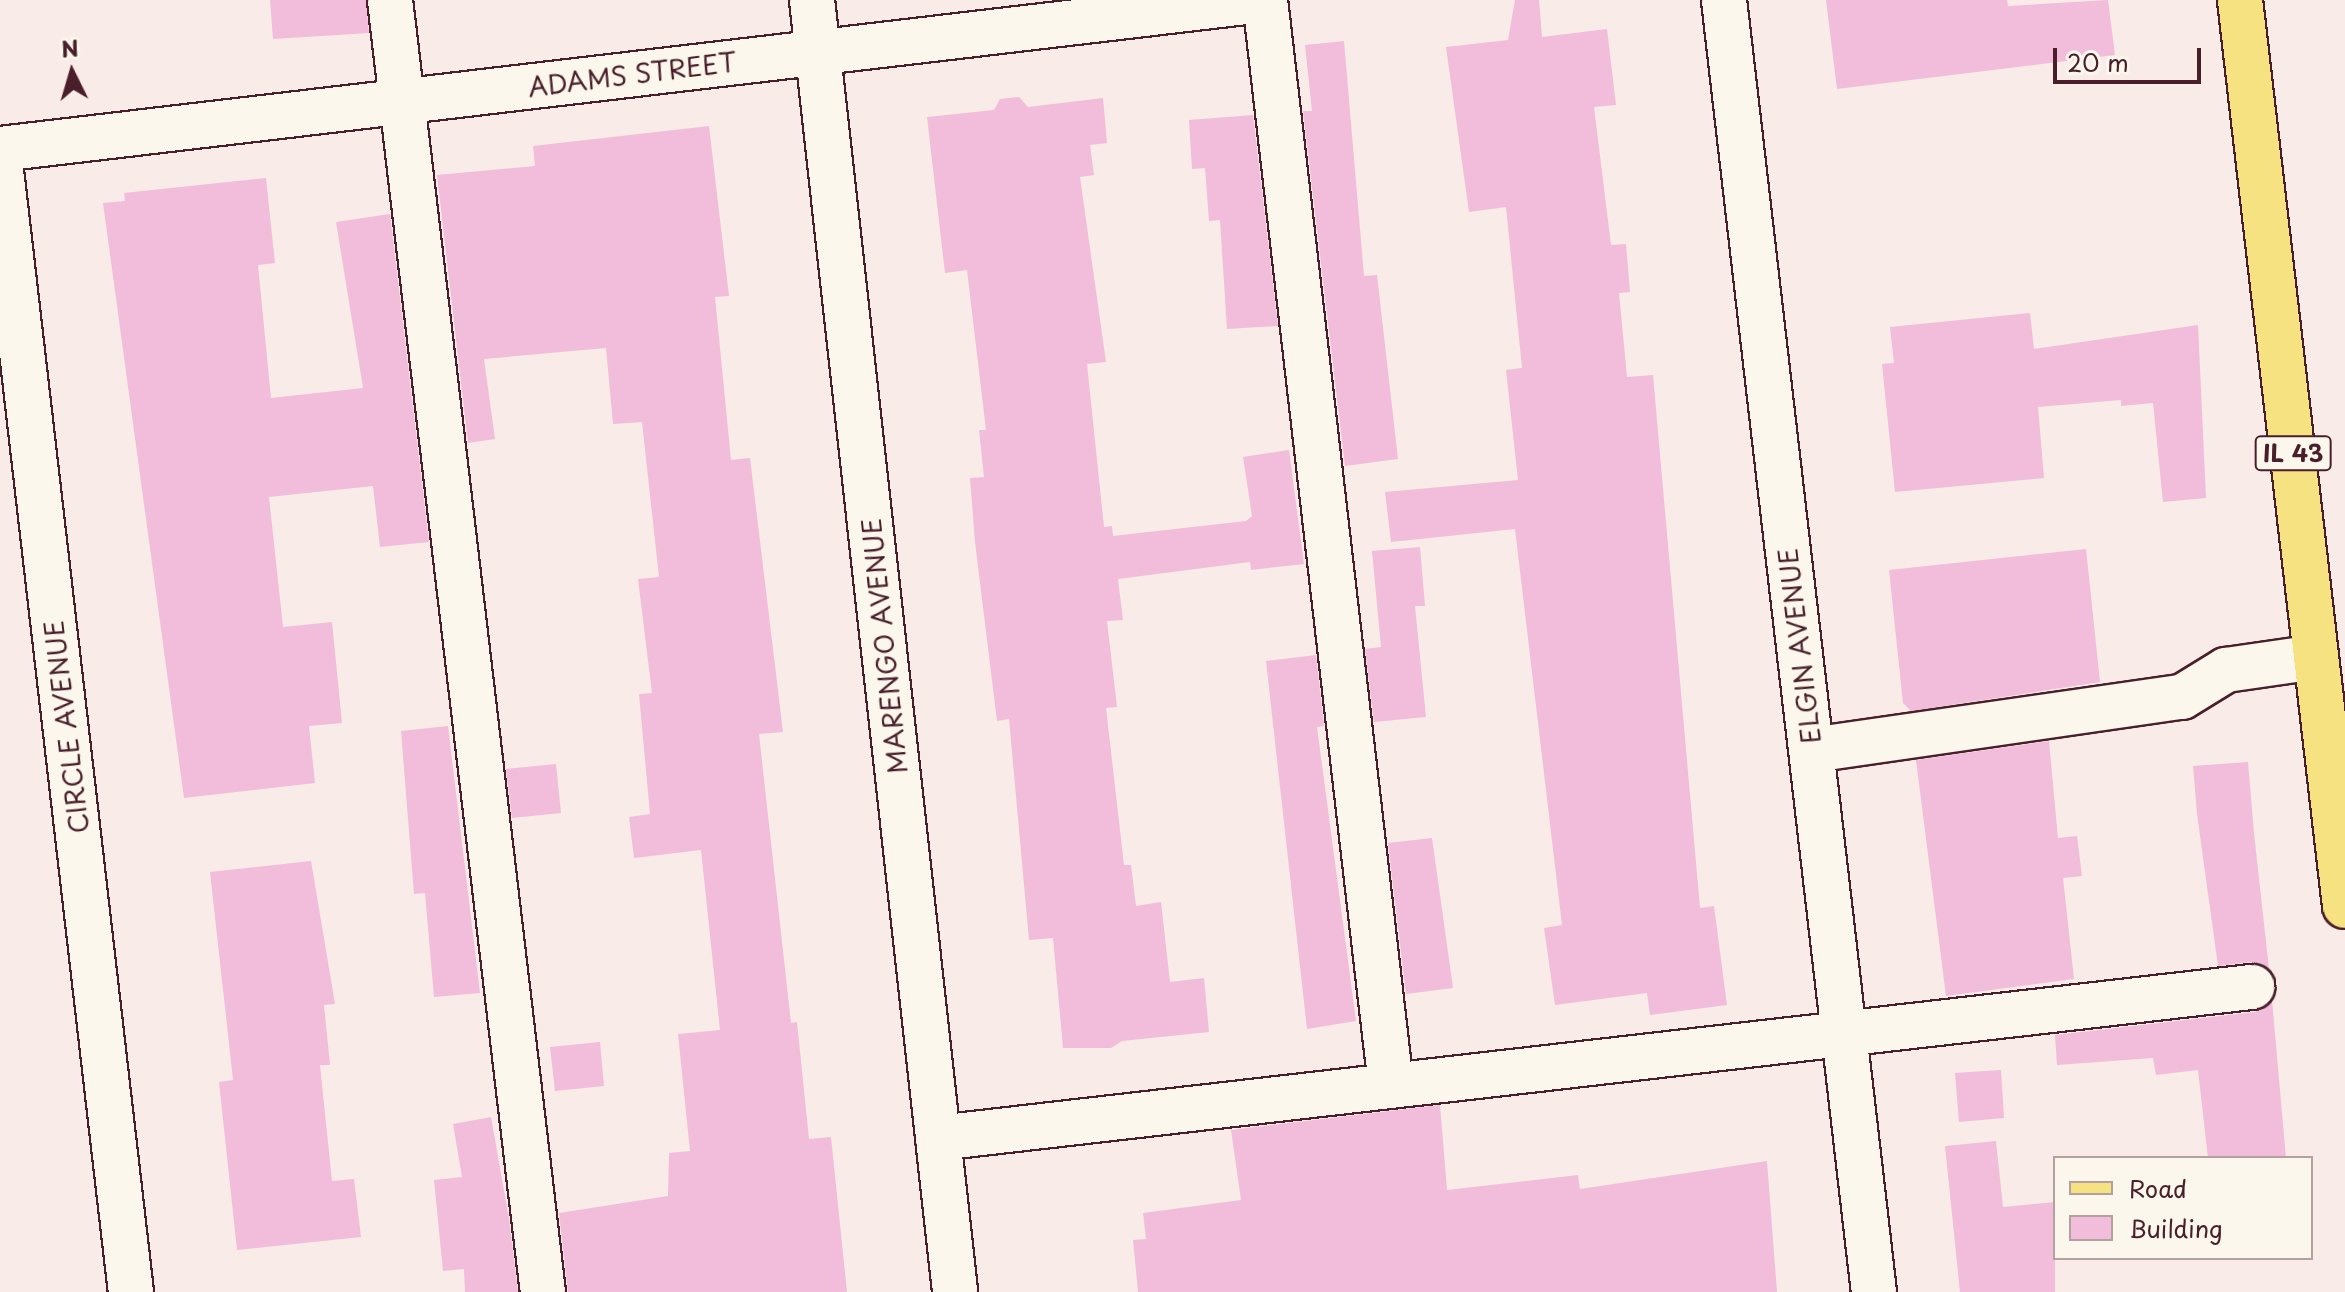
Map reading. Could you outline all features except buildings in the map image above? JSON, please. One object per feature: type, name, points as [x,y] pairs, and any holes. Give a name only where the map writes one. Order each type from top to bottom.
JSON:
[{"type":"main road","name":"IL 43","points":[[2240,0],[2316,657],[2340,816],[2345,906]]},
{"type":"street","points":[[390,0],[543,1292]]},
{"type":"street","name":"MARENGO AVENUE","points":[[812,0],[955,1292]]},
{"type":"street","points":[[1264,0],[1391,1086]]},
{"type":"street","name":"ADAMS STREET","points":[[0,149],[1264,0]]},
{"type":"street","name":"ELGIN AVENUE","points":[[1724,0],[1874,1292]]},
{"type":"street","name":"CIRCLE AVENUE","points":[[0,162],[131,1292]]},
{"type":"street","points":[[1812,750],[2182,697],[2226,670],[2316,657]]},
{"type":"street","points":[[938,1138],[2252,987]]}]
